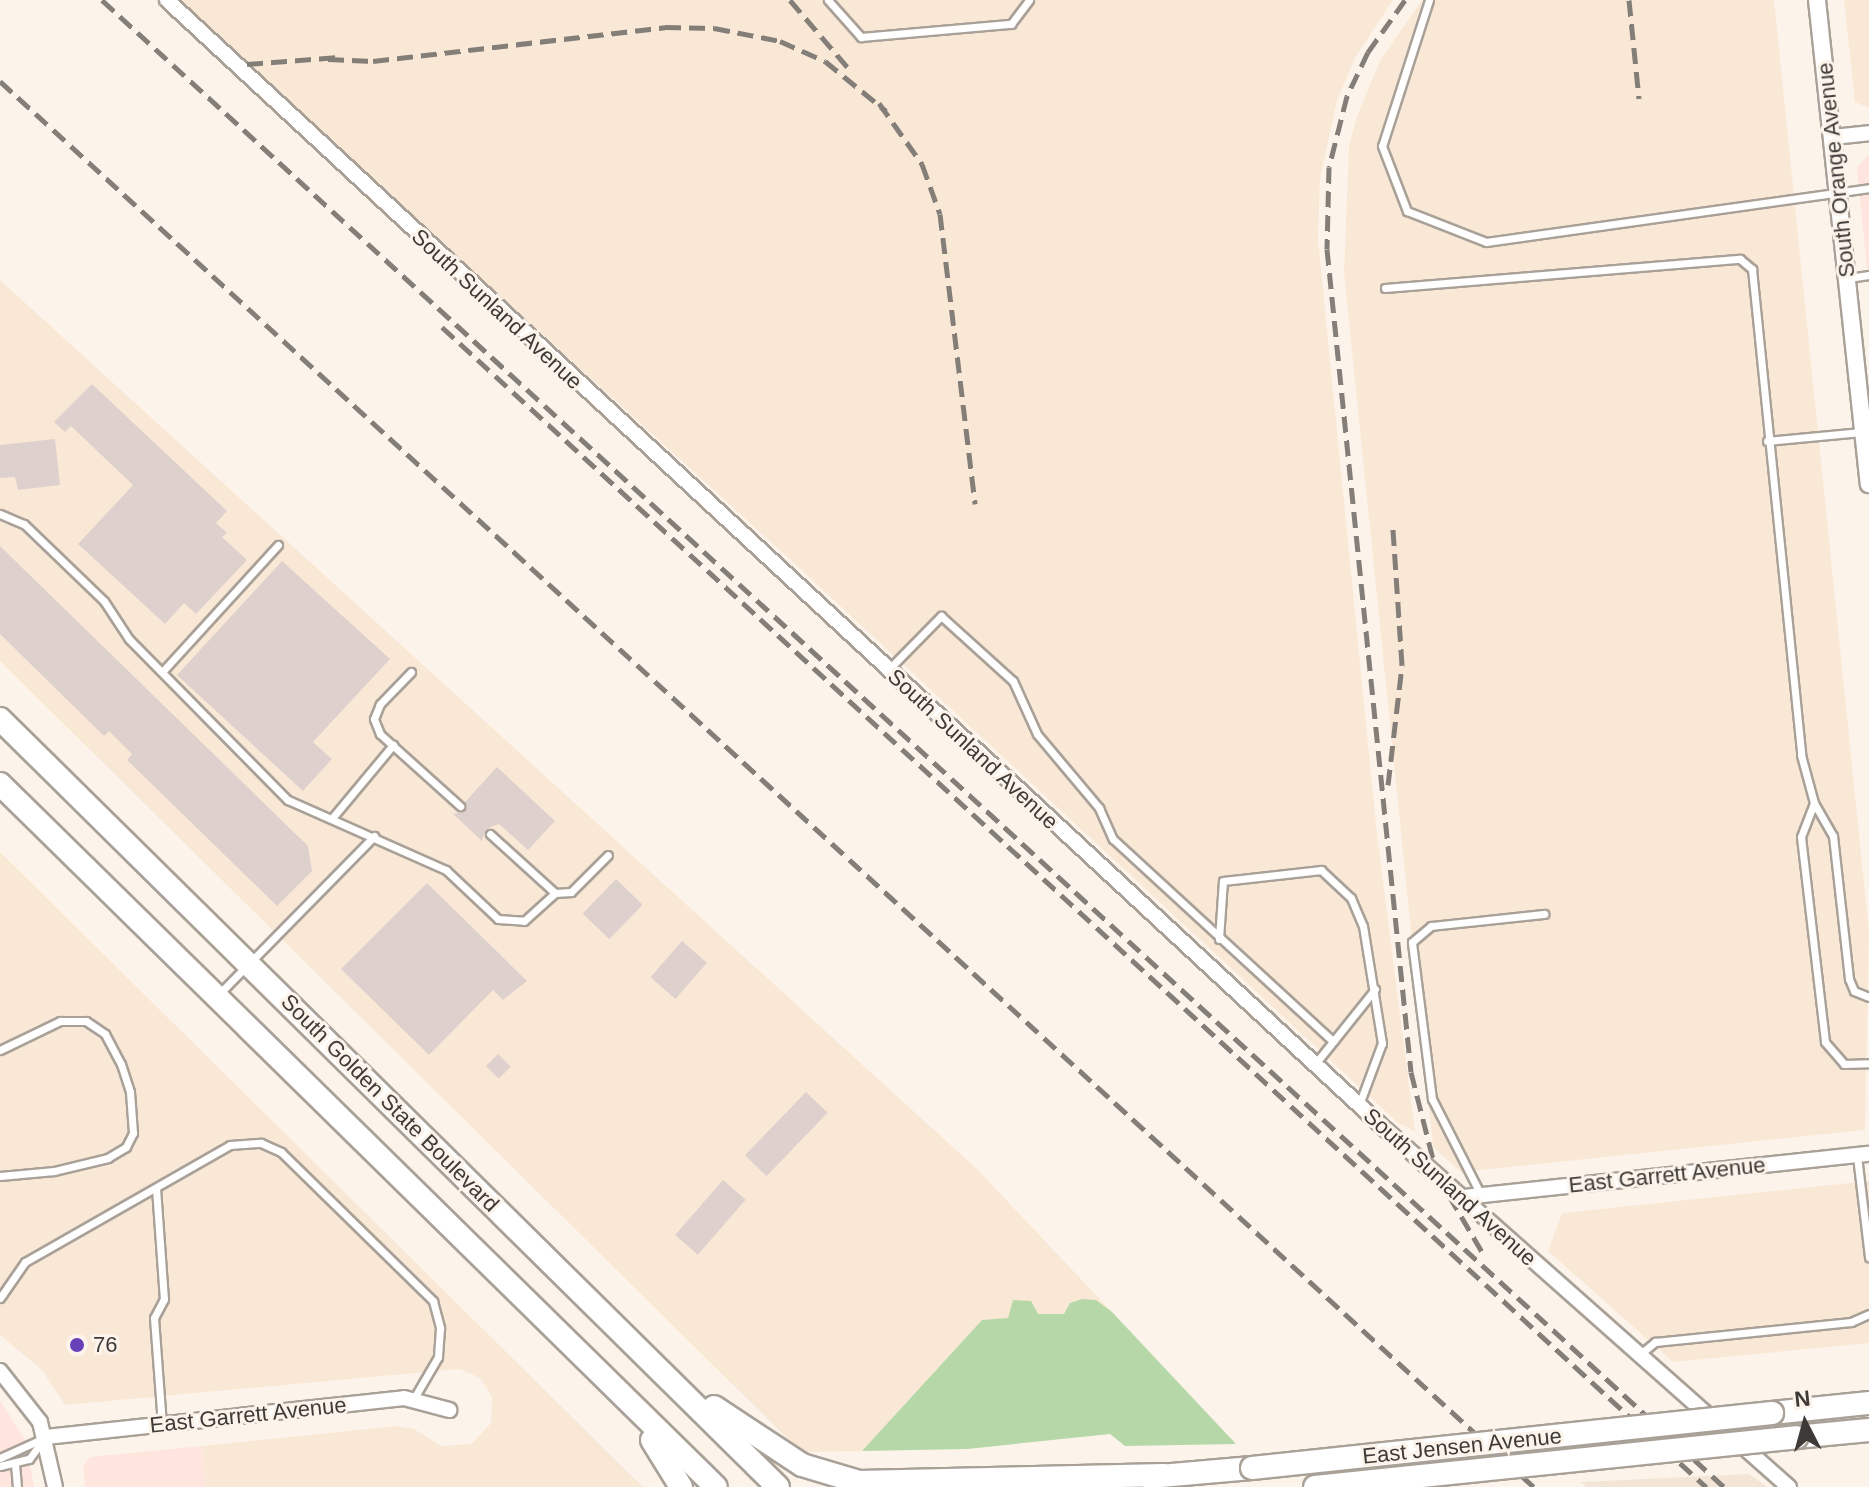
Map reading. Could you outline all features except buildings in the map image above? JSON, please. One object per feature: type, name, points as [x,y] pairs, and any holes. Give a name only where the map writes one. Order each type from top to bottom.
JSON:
[{"type":"main road","name":"South Golden State Boulevard","points":[[0,719],[778,1487]]},
{"type":"main road","name":"South Golden State Boulevard","points":[[0,784],[716,1487]]},
{"type":"main road","points":[[646,1355],[752,1436],[802,1465],[837,1478],[894,1484],[1164,1475]]},
{"type":"main road","points":[[608,1382],[676,1471],[681,1487]]},
{"type":"main road","name":"East Jensen Avenue","points":[[1056,1487],[1869,1403]]},
{"type":"main road","name":"East Jensen Avenue","points":[[1315,1487],[1869,1430]]},
{"type":"street","name":"South Sunland Avenue","points":[[167,0],[1359,1105],[1789,1487]]},
{"type":"street","name":"South Orange Avenue","points":[[1817,0],[1848,278],[1862,354],[1863,432],[1869,484]]},
{"type":"street","points":[[1833,137],[1869,133]]},
{"type":"street","name":"East Garrett Avenue","points":[[1464,1197],[1863,1154]]},
{"type":"street","points":[[0,1371],[30,1403],[46,1437],[55,1487]]},
{"type":"street","name":"East Garrett Avenue","points":[[46,1437],[414,1398],[449,1410]]},
{"type":"lane","points":[[828,0],[861,37],[1011,24],[1029,0]]},
{"type":"lane","points":[[1429,0],[1382,146],[1407,211],[1486,242],[1839,195],[1869,188]]},
{"type":"lane","points":[[1385,288],[1740,259],[1752,269],[1779,568],[1801,755],[1814,803],[1833,836],[1849,979],[1854,991],[1869,997]]},
{"type":"lane","points":[[1848,278],[1869,275]]},
{"type":"lane","points":[[1767,441],[1863,432]]},
{"type":"lane","points":[[0,514],[24,524],[92,590],[162,672],[288,800],[333,817],[446,870],[482,909],[498,919],[524,921],[555,893],[571,892],[608,855]]},
{"type":"lane","points":[[162,672],[278,545]]},
{"type":"lane","points":[[888,670],[941,616],[1013,681],[1037,734],[1099,808],[1113,839],[1333,1041]]},
{"type":"lane","points":[[411,672],[380,704],[374,719],[380,734],[460,806]]},
{"type":"lane","points":[[333,817],[393,745]]},
{"type":"lane","points":[[1814,803],[1801,837],[1825,1042],[1844,1064],[1869,1063]]},
{"type":"lane","points":[[490,834],[555,893]]},
{"type":"lane","points":[[217,997],[374,836]]},
{"type":"lane","points":[[1219,939],[1223,881],[1321,870],[1351,898],[1363,926],[1382,1043],[1359,1105]]},
{"type":"lane","points":[[1481,1195],[1432,1099],[1412,942],[1431,926],[1544,914]]},
{"type":"lane","points":[[1315,1064],[1375,989]]},
{"type":"lane","points":[[0,1050],[60,1021],[86,1021],[105,1034],[115,1054],[133,1114],[133,1133],[126,1147],[108,1158],[54,1171],[0,1176]]},
{"type":"lane","points":[[0,1298],[25,1262],[230,1145],[261,1143],[281,1152],[433,1301],[440,1328],[438,1357],[414,1398]]},
{"type":"lane","points":[[1863,1154],[1869,1257]]},
{"type":"lane","points":[[156,1188],[164,1299],[154,1318],[162,1424]]},
{"type":"lane","points":[[1638,1356],[1655,1342],[1851,1322],[1869,1314]]},
{"type":"lane","points":[[0,1458],[46,1437]]},
{"type":"lane","points":[[0,1466],[29,1459],[46,1437]]},
{"type":"lane","points":[[15,1464],[17,1487]]},
{"type":"shaded area","points":[[174,0],[1393,0],[1355,58],[1337,101],[1320,179],[1318,239],[1377,834],[1415,1131],[1398,1123],[783,553]]},
{"type":"shaded area","points":[[1422,0],[1774,0],[1869,932],[1865,1130],[1461,1172],[1433,1147],[1344,273],[1349,146],[1357,116],[1381,59]]},
{"type":"shaded area","points":[[1844,0],[1869,0],[1869,108],[1855,102]]},
{"type":"shaded area","points":[[1869,155],[1869,290],[1857,167]]},
{"type":"shaded area","points":[[0,280],[977,1169],[1112,1312],[982,1320],[862,1451],[801,1452],[0,661]]},
{"type":"shaded area","points":[[0,852],[643,1487],[206,1487],[202,1446],[396,1426],[414,1429],[441,1446],[472,1444],[491,1423],[492,1397],[480,1378],[460,1369],[65,1405],[42,1370],[0,1335]]},
{"type":"shaded area","points":[[1869,1181],[1869,1343],[1673,1362],[1548,1251],[1562,1213]]},
{"type":"shaded area","points":[[0,1400],[25,1440],[34,1487],[0,1487]]},
{"type":"shaded area","points":[[202,1446],[206,1487],[85,1487],[83,1466],[90,1457]]},
{"type":"shaded area","points":[[1749,1474],[1768,1487],[1586,1487],[1581,1482]]},
{"type":"green space","points":[[1082,1299],[1096,1300],[1112,1312],[1236,1444],[1125,1446],[1110,1434],[967,1449],[862,1451],[982,1320],[1008,1318],[1013,1300],[1031,1301],[1038,1314],[1064,1314],[1070,1303]]},
{"type":"railway","points":[[102,0],[1724,1487]]},
{"type":"railway","points":[[790,0],[850,70]]},
{"type":"railway","points":[[1405,0],[1368,52],[1347,96],[1329,167],[1327,249],[1411,1072],[1437,1175],[1484,1255]]},
{"type":"railway","points":[[1629,0],[1639,98]]},
{"type":"railway","points":[[328,59],[373,61],[665,27],[714,28],[780,41],[825,61],[886,111]]},
{"type":"railway","points":[[247,64],[339,57]]},
{"type":"railway","points":[[0,81],[1534,1487]]},
{"type":"railway","points":[[879,103],[922,164],[940,214],[975,504]]},
{"type":"railway","points":[[442,327],[1706,1487]]},
{"type":"railway","points":[[1388,785],[1402,665],[1393,528]]},
{"type":"place","name":"76","points":[[77,1345]]}]
